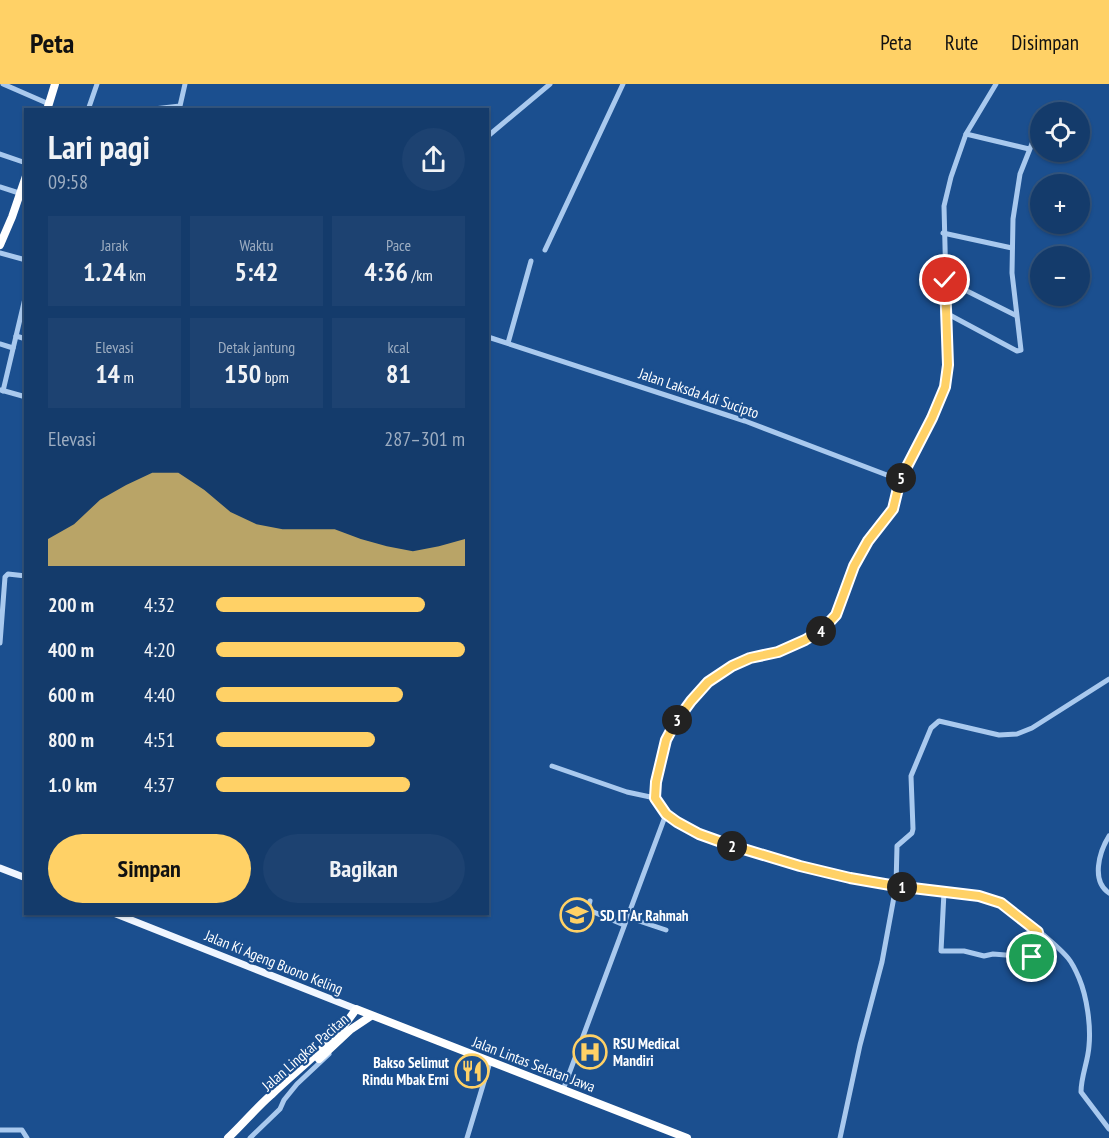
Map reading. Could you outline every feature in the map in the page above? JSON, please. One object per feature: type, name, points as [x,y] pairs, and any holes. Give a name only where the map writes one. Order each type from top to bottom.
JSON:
[{"type":"highway","points":[[48,107],[56,84]]},
{"type":"highway","points":[[0,245],[23,185]]},
{"type":"highway","name":"Jalan Lintas Selatan Jawa","points":[[356,1009],[687,1138]]},
{"type":"highway","name":"Jalan Lingkar Pacitan","points":[[327,1048],[356,1009]]},
{"type":"highway","name":"Jalan Lingkar Pacitan","points":[[228,1138],[327,1048],[371,1016]]},
{"type":"main road","points":[[0,867],[24,877]]},
{"type":"main road","name":"Jalan Ki Ageng Buono Keling","points":[[119,915],[356,1009]]},
{"type":"street","points":[[3,84],[48,107]]},
{"type":"street","points":[[89,108],[97,84]]},
{"type":"street","points":[[162,108],[180,106],[185,84]]},
{"type":"street","points":[[489,135],[550,84]]},
{"type":"street","points":[[545,250],[622,84]]},
{"type":"street","points":[[996,84],[966,134],[951,177],[944,206],[943,233],[948,365],[945,387],[932,418],[900,480],[893,509],[868,541],[854,566],[836,615],[831,622],[805,640],[778,652],[750,658],[732,666],[708,682],[691,701],[666,740],[656,782],[655,798],[666,814],[689,830],[727,844],[800,866],[896,886],[979,896],[1001,903],[1067,956],[1080,980],[1089,1039],[1081,1092],[1109,1129]]},
{"type":"street","points":[[946,313],[1019,352],[1021,348],[1015,315],[1012,273],[1013,219],[1020,174],[1029,149],[966,134]]},
{"type":"street","points":[[0,154],[24,162]]},
{"type":"street","points":[[0,187],[23,185]]},
{"type":"street","points":[[943,233],[1012,248]]},
{"type":"street","points":[[0,253],[24,259]]},
{"type":"street","points":[[508,343],[531,261]]},
{"type":"street","points":[[945,280],[1015,315]]},
{"type":"street","points":[[24,302],[1,390],[24,396]]},
{"type":"street","points":[[16,336],[24,338]]},
{"type":"street","name":"Jalan Laksda Adi Sucipto","points":[[489,337],[746,421],[900,480]]},
{"type":"street","points":[[0,344],[13,348]]},
{"type":"street","points":[[0,643],[5,577],[8,574],[24,576]]},
{"type":"street","points":[[840,1138],[860,1045],[882,962],[896,886],[897,846],[912,833],[913,829],[911,776],[934,724],[943,721],[999,735],[1017,734],[1032,728],[1109,679]]},
{"type":"street","points":[[552,766],[627,792],[655,798]]},
{"type":"street","points":[[563,1090],[666,814]]},
{"type":"street","points":[[1109,836],[1099,854],[1099,883],[1109,893]]},
{"type":"street","points":[[944,892],[941,951],[964,951],[984,956],[993,954],[1032,957],[1036,955],[1038,932]]},
{"type":"street","points":[[590,901],[589,910],[624,925]]},
{"type":"street","points":[[627,917],[666,930]]},
{"type":"street","points":[[250,1138],[280,1109],[297,1084],[324,1061],[330,1053],[327,1048]]},
{"type":"street","points":[[467,1138],[490,1062]]},
{"type":"street","points":[[0,1130],[22,1130],[27,1138]]},
{"type":"place","name":"SD IT Ar Rahmah","points":[[577,915]]},
{"type":"place","name":"RSU Medical Mandiri","points":[[590,1052]]},
{"type":"place","name":"Bakso Selimut Rindu Mbak Erni","points":[[472,1071]]},
{"type":"route","points":[[945,280],[948,365],[945,387],[932,418],[900,480],[893,509],[863,549],[854,566],[836,615],[815,635],[778,652],[750,658],[732,666],[708,682],[675,723],[666,740],[656,782],[655,798],[666,814],[689,830],[727,844],[850,878],[979,896],[1001,903],[1038,932],[1036,955],[1032,957]]}]
